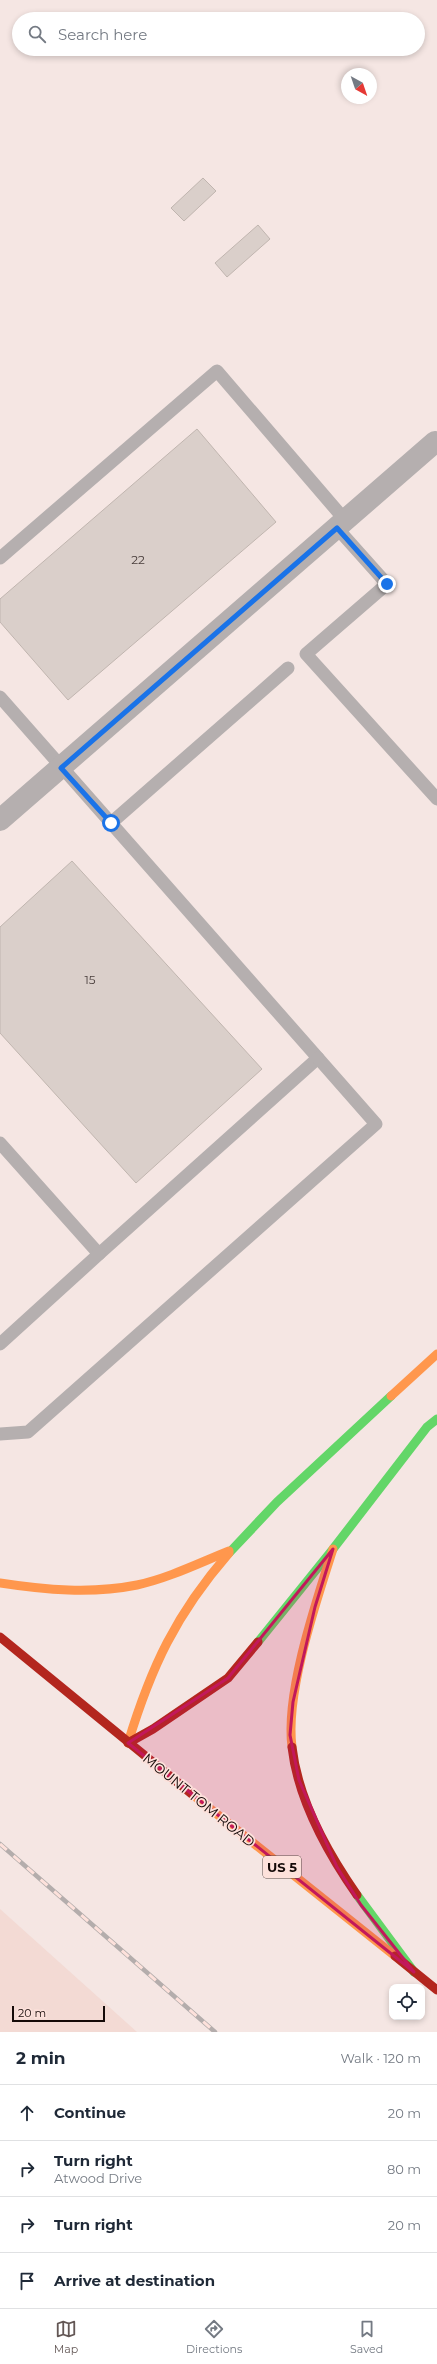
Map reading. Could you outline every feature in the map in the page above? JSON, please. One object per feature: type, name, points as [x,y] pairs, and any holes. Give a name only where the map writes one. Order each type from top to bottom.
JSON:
[{"type":"main road","points":[[128,1743],[144,1690],[167,1639],[197,1591],[230,1550],[269,1509],[437,1354]]},
{"type":"main road","points":[[128,1743],[153,1729],[228,1678],[333,1549],[427,1427],[437,1418]]},
{"type":"main road","points":[[333,1549],[315,1607],[293,1702],[290,1735],[299,1780],[316,1825],[337,1867],[362,1905],[414,1972]]},
{"type":"main road","points":[[0,1583],[36,1589],[70,1590],[137,1585],[168,1576],[230,1550]]},
{"type":"main road","name":"MOUNT TOM ROAD","points":[[0,1637],[128,1743],[437,1990]]},
{"type":"street","points":[[0,820],[435,442]]},
{"type":"lane","points":[[0,558],[218,371],[341,524],[387,584],[306,654],[437,799]]},
{"type":"lane","points":[[111,823],[288,668]]},
{"type":"lane","points":[[0,697],[376,1124],[28,1432],[0,1434]]},
{"type":"lane","points":[[0,1344],[318,1058]]},
{"type":"lane","points":[[0,1143],[99,1254]]},
{"type":"highlighted area","points":[[333,1549],[315,1607],[293,1702],[290,1735],[299,1780],[337,1867],[361,1905],[414,1972],[128,1743],[228,1678]]},
{"type":"shaded area","points":[[0,1909],[137,2032],[0,2032]]},
{"type":"building","points":[[203,178],[216,191],[184,221],[171,208]]},
{"type":"building","points":[[258,225],[270,239],[227,277],[215,263]]},
{"type":"building","points":[[197,429],[276,522],[68,700],[0,622],[0,599]]},
{"type":"building","points":[[72,861],[262,1069],[136,1183],[0,1033],[0,927]]},
{"type":"railway","points":[[0,1844],[215,2032]]},
{"type":"traffic: fast","points":[[229,1553],[277,1502],[391,1396]]},
{"type":"traffic: fast","points":[[258,1642],[333,1549],[427,1427],[437,1419]]},
{"type":"traffic: fast","points":[[357,1895],[414,1972]]},
{"type":"traffic: slow","points":[[391,1396],[437,1354]]},
{"type":"traffic: slow","points":[[292,1747],[291,1725],[297,1675],[318,1595],[333,1549]]},
{"type":"traffic: slow","points":[[0,1583],[34,1588],[68,1590],[120,1588],[161,1578],[229,1551]]},
{"type":"traffic: slow","points":[[128,1743],[146,1690],[167,1642],[194,1598],[229,1553]]},
{"type":"traffic: slow","points":[[193,1795],[395,1956]]},
{"type":"traffic: jam","points":[[0,1637],[193,1795]]},
{"type":"traffic: jam","points":[[128,1743],[153,1729],[228,1678],[258,1642]]},
{"type":"traffic: jam","points":[[292,1747],[295,1767],[307,1806],[335,1861],[357,1895]]},
{"type":"traffic: jam","points":[[395,1956],[437,1990]]},
{"type":"route","points":[[111,823],[61,768],[337,528],[387,584]]}]
